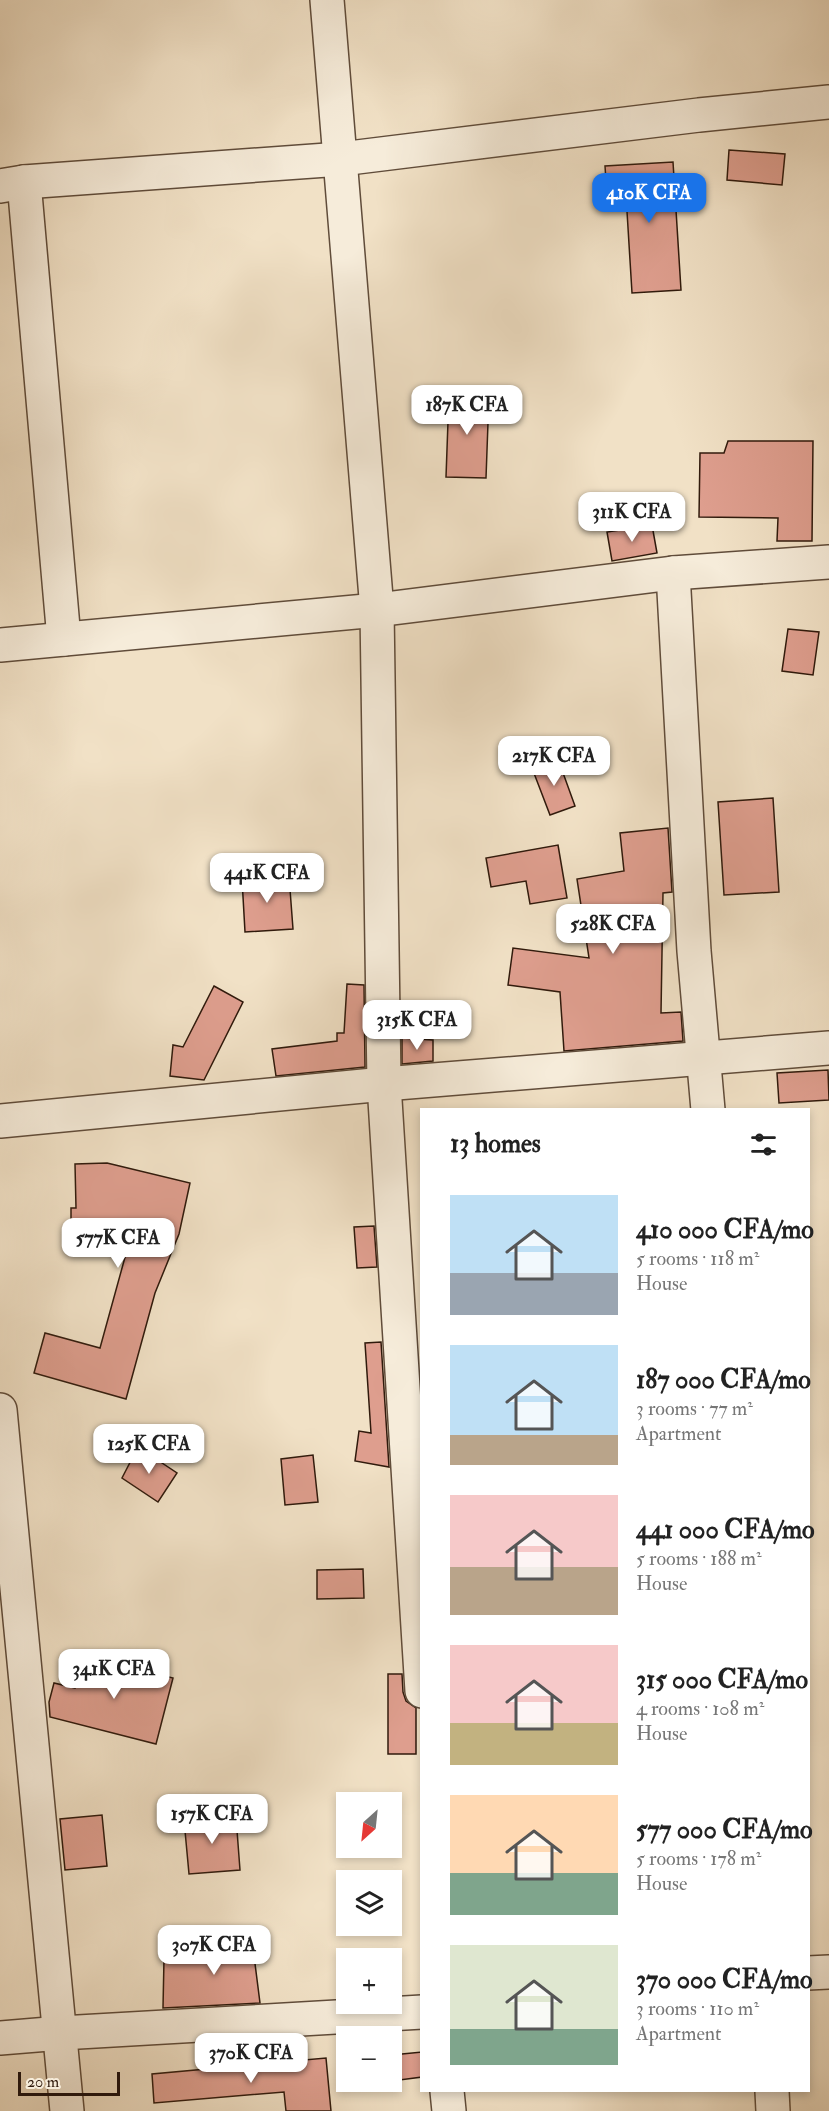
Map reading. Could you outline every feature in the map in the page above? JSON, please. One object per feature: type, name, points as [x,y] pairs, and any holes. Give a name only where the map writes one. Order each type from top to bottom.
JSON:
[{"type":"street","points":[[327,0],[377,610],[384,1084],[420,1659]]},
{"type":"street","points":[[64,639],[12,184],[341,159],[699,115],[829,102]]},
{"type":"street","points":[[0,645],[377,610],[673,573],[829,562]]},
{"type":"street","points":[[673,573],[694,939],[708,1108]]},
{"type":"street","points":[[0,1121],[384,1084],[829,1048]]},
{"type":"street","points":[[0,1410],[67,2111]]},
{"type":"street","points":[[810,1973],[829,1972]]},
{"type":"street","points":[[0,2038],[420,2012]]},
{"type":"street","points":[[447,2092],[449,2111]]},
{"type":"street","points":[[772,2092],[773,2111]]},
{"type":"building","points":[[729,150],[785,154],[782,185],[727,180]]},
{"type":"building","points":[[673,162],[681,290],[632,293],[626,195],[607,196],[605,166]]},
{"type":"building","points":[[449,394],[489,395],[486,478],[446,477]]},
{"type":"building","points":[[728,441],[813,441],[812,541],[777,541],[778,518],[699,517],[700,453],[724,453]]},
{"type":"building","points":[[652,525],[657,553],[612,561],[607,532]]},
{"type":"building","points":[[788,629],[819,632],[813,675],[782,671]]},
{"type":"building","points":[[558,759],[575,806],[550,815],[532,768]]},
{"type":"building","points":[[773,798],[779,892],[724,895],[718,802]]},
{"type":"building","points":[[668,828],[672,892],[663,893],[661,1013],[681,1012],[683,1041],[564,1051],[560,992],[508,985],[513,948],[589,958],[577,879],[624,871],[620,833]]},
{"type":"building","points":[[558,845],[567,898],[530,904],[526,881],[491,887],[486,858]]},
{"type":"building","points":[[289,876],[293,929],[245,932],[242,879]]},
{"type":"building","points":[[347,984],[364,985],[365,1067],[276,1076],[272,1049],[337,1041],[337,1033],[344,1033]]},
{"type":"building","points":[[214,986],[243,1002],[204,1080],[170,1076],[173,1045],[183,1047]]},
{"type":"building","points":[[402,1038],[433,1040],[433,1061],[402,1064]]},
{"type":"building","points":[[828,1070],[829,1100],[779,1103],[777,1073]]},
{"type":"building","points":[[107,1163],[190,1183],[179,1234],[155,1293],[126,1399],[34,1373],[45,1333],[100,1348],[127,1250],[71,1249],[71,1208],[76,1208],[75,1164]]},
{"type":"building","points":[[374,1226],[377,1267],[357,1268],[354,1227]]},
{"type":"building","points":[[381,1342],[389,1467],[355,1461],[359,1431],[371,1433],[365,1343]]},
{"type":"building","points":[[138,1447],[177,1473],[158,1502],[122,1478]]},
{"type":"building","points":[[313,1455],[318,1502],[285,1505],[281,1459]]},
{"type":"building","points":[[363,1569],[364,1598],[317,1599],[317,1570]]},
{"type":"building","points":[[79,1660],[129,1667],[173,1678],[156,1744],[50,1717],[49,1702],[54,1683],[75,1688]]},
{"type":"building","points":[[388,1674],[402,1674],[406,1701],[416,1708],[416,1754],[388,1754]]},
{"type":"building","points":[[102,1815],[107,1866],[65,1870],[60,1819]]},
{"type":"building","points":[[236,1817],[240,1870],[189,1874],[184,1820]]},
{"type":"building","points":[[242,1930],[244,1933],[251,1932],[260,2003],[163,2008],[164,1959],[185,1960]]},
{"type":"building","points":[[420,2052],[420,2077],[402,2080],[402,2054]]},
{"type":"building","points":[[326,2058],[331,2111],[286,2111],[284,2092],[154,2103],[152,2074]]}]
